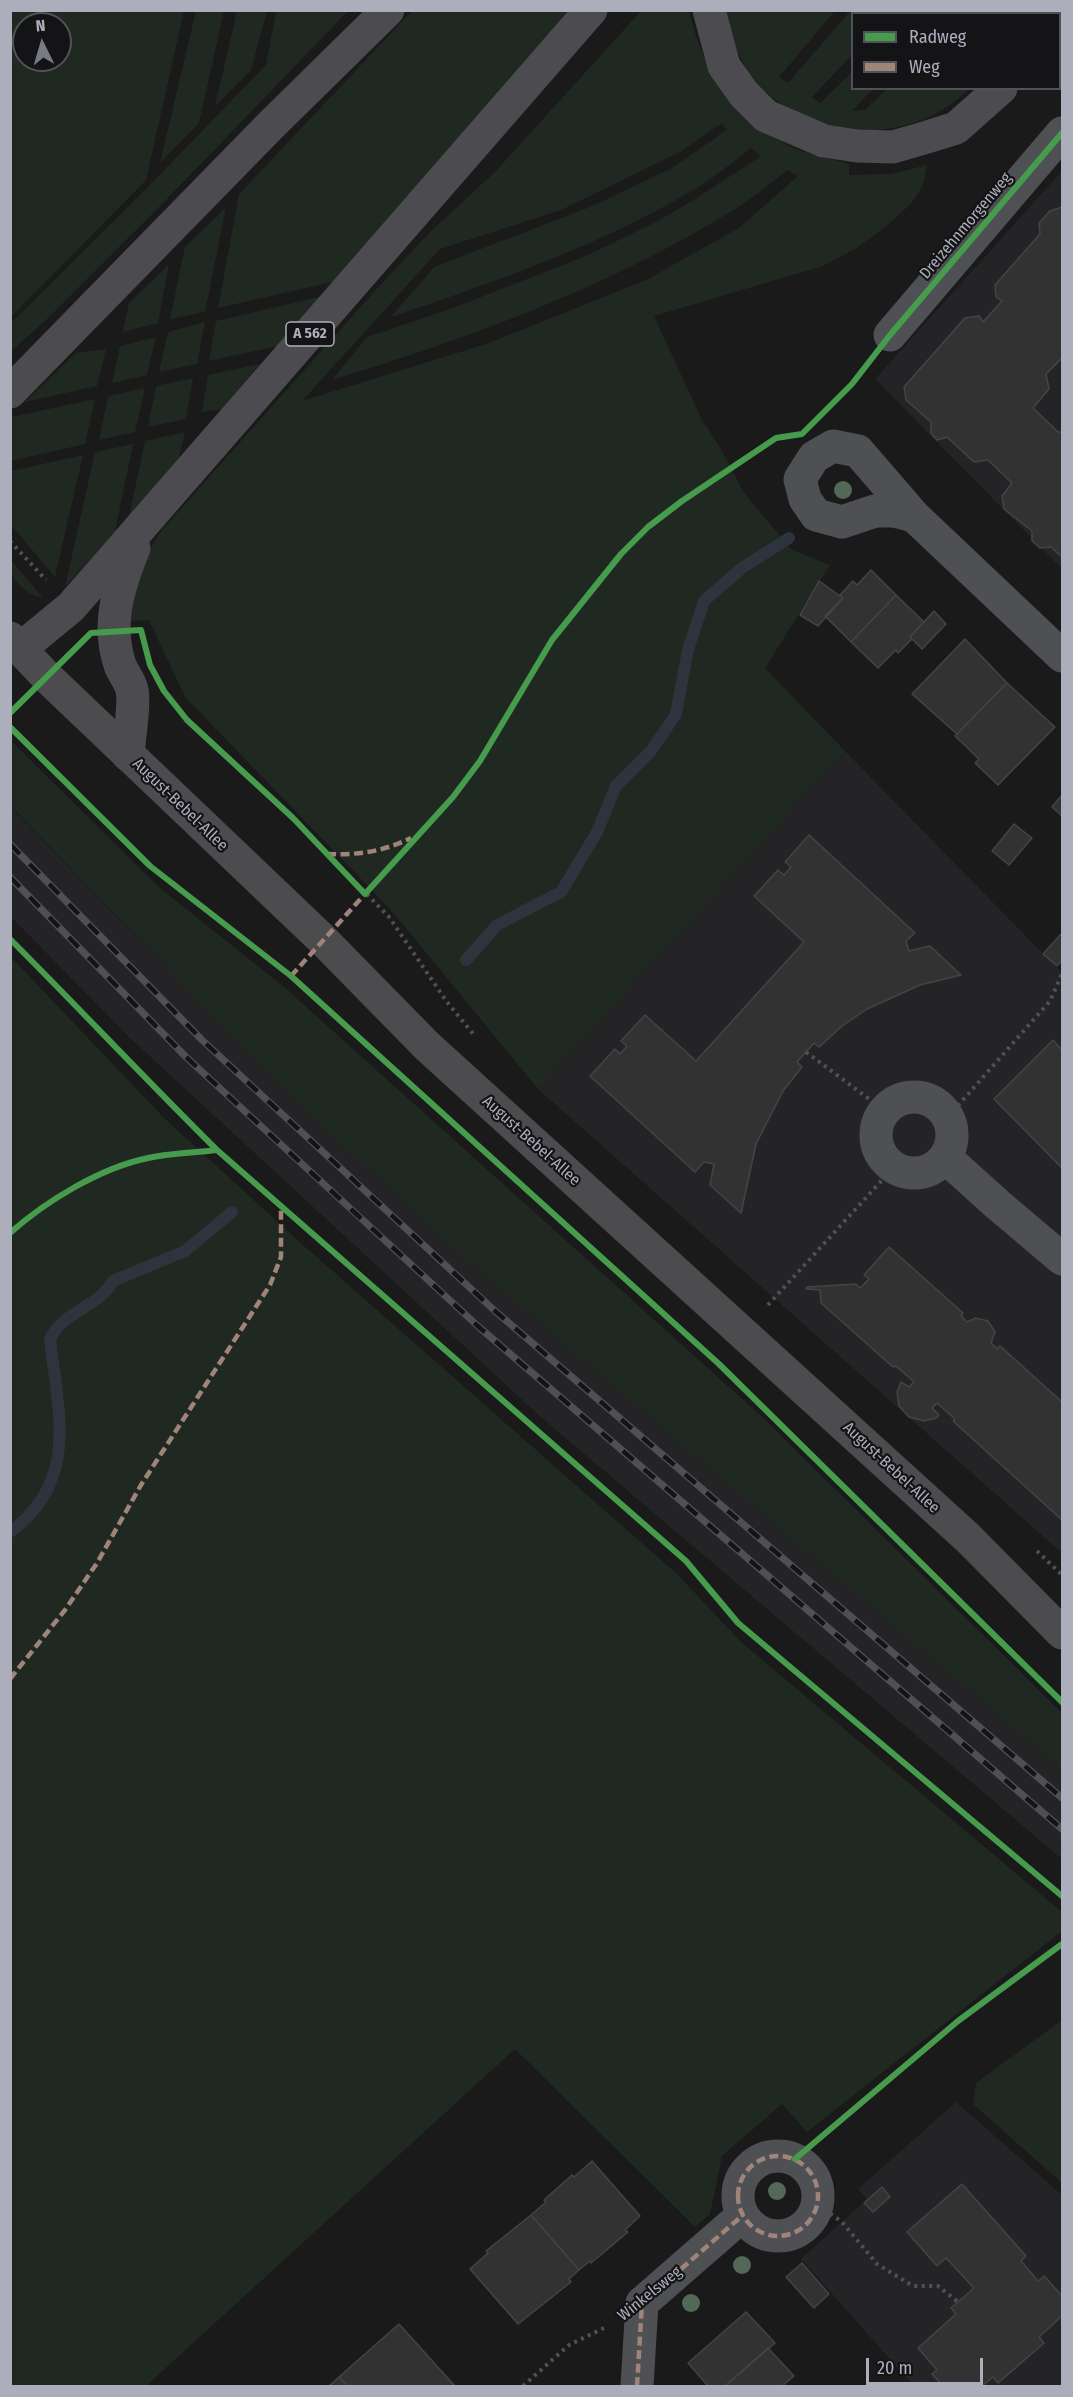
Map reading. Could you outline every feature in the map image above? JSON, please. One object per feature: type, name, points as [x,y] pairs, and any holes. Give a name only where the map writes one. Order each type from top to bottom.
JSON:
[{"type":"highway","points":[[10,392],[270,125],[388,10]]},
{"type":"highway","name":"A 562","points":[[15,644],[71,608],[591,10]]},
{"type":"highway","points":[[709,10],[724,66],[744,94],[766,116],[824,141],[857,146],[892,147],[924,138],[956,128],[1000,90]]},
{"type":"highway","points":[[10,366],[84,316]]},
{"type":"highway","points":[[128,755],[133,691],[120,664],[114,631],[115,605],[119,585],[142,526]]},
{"type":"main road","name":"August-Bebel-Allee","points":[[15,644],[323,940],[427,1046],[968,1538],[1062,1632]]},
{"type":"street","name":"Dreizehnmorgenweg","points":[[890,335],[1062,133]]},
{"type":"street","points":[[914,516],[1062,656]]},
{"type":"street","points":[[923,1097],[934,1102],[948,1117],[952,1129],[951,1145],[945,1157],[935,1166],[923,1172],[906,1172],[894,1167],[884,1158],[876,1139],[877,1126],[884,1110],[900,1100],[923,1097]]},
{"type":"street","points":[[945,1157],[1062,1259]]},
{"type":"street","points":[[781,2155],[795,2159],[807,2167],[817,2185],[818,2205],[812,2218],[802,2228],[790,2234],[777,2236],[763,2233],[752,2226],[743,2215],[738,2201],[738,2187],[744,2174],[754,2163],[767,2157],[781,2155]]},
{"type":"street","name":"Winkelsweg","points":[[642,2303],[743,2215]]},
{"type":"street","points":[[637,2386],[642,2303]]},
{"type":"path","points":[[819,417],[852,384],[890,335]]},
{"type":"path","points":[[365,894],[453,798],[480,761],[552,640],[621,554],[648,527],[682,501],[776,438],[785,436]]},
{"type":"path","points":[[10,713],[47,677]]},
{"type":"path","points":[[164,691],[186,720],[293,818],[389,917],[447,1002],[474,1036]]},
{"type":"path","points":[[948,1117],[1050,1001],[1062,974]]},
{"type":"path","points":[[806,1052],[884,1110]]},
{"type":"path","points":[[743,1332],[894,1167]]},
{"type":"path","points":[[760,1296],[769,1304]]},
{"type":"path","points":[[818,2205],[842,2222],[877,2264],[913,2286],[938,2286],[958,2302]]},
{"type":"shaded area","points":[[10,11],[184,11],[146,180],[11,317]]},
{"type":"shaded area","points":[[196,11],[224,11],[199,123],[160,163]]},
{"type":"shaded area","points":[[237,11],[267,11],[251,70],[215,106]]},
{"type":"shaded area","points":[[276,11],[348,11],[167,199],[45,321],[11,351],[11,323],[266,65]]},
{"type":"shaded area","points":[[412,11],[573,11],[337,281],[218,308],[239,194]]},
{"type":"shaded area","points":[[641,11],[689,11],[700,47],[714,78],[735,105],[748,117],[787,145],[849,164],[849,175],[891,174],[927,165],[923,185],[911,204],[855,249],[823,266],[654,316],[701,418],[721,449],[744,493],[792,550],[830,565],[765,668],[845,751],[538,1089],[391,910],[185,697],[149,620],[130,621],[141,563],[161,531],[372,294],[428,234],[495,172]],"holes":[[[722,123],[727,130],[670,169],[590,207],[434,267],[391,317],[508,276],[585,245],[695,189],[751,148],[761,156],[656,222],[588,255],[453,308],[367,337],[332,380],[490,327],[593,284],[643,260],[740,206],[787,170],[798,176],[739,228],[646,280],[489,343],[302,401],[440,249],[561,210],[680,152]]]},
{"type":"shaded area","points":[[724,11],[835,11],[779,77],[788,83],[850,11],[887,11],[851,12],[851,56],[812,97],[820,103],[851,73],[851,90],[872,90],[852,111],[865,110],[886,90],[968,90],[946,108],[920,121],[892,128],[863,130],[835,127],[807,118],[781,104],[759,85],[746,68]]},
{"type":"shaded area","points":[[1062,171],[1062,569],[875,379]]},
{"type":"shaded area","points":[[226,207],[205,312],[170,319],[185,247]]},
{"type":"shaded area","points":[[169,264],[158,323],[123,332],[129,303]]},
{"type":"shaded area","points":[[323,296],[278,346],[209,361],[216,321]]},
{"type":"shaded area","points":[[205,322],[197,364],[159,372],[168,332]]},
{"type":"shaded area","points":[[156,337],[147,375],[112,383],[120,346]]},
{"type":"shaded area","points":[[106,349],[97,386],[25,402],[76,353]]},
{"type":"shaded area","points":[[260,364],[222,409],[202,412],[208,375]]},
{"type":"shaded area","points":[[193,378],[186,419],[148,427],[156,386]]},
{"type":"shaded area","points":[[145,388],[135,432],[99,440],[108,396]]},
{"type":"shaded area","points":[[95,399],[85,444],[11,461],[11,417]]},
{"type":"shaded area","points":[[185,432],[178,461],[129,516],[145,441]]},
{"type":"shaded area","points":[[133,444],[115,532],[65,587],[95,452]]},
{"type":"shaded area","points":[[83,455],[55,577],[11,525],[11,471]]},
{"type":"shaded area","points":[[11,560],[43,598],[29,592],[14,579],[11,575]]},
{"type":"shaded area","points":[[10,740],[161,889],[283,986],[760,1415],[1062,1713],[1062,1770],[473,1266],[331,1135],[212,1016],[11,806]]},
{"type":"shaded area","points":[[845,751],[1062,973],[1062,1553],[538,1089]]},
{"type":"shaded area","points":[[10,806],[212,1016],[331,1135],[473,1266],[1062,1770],[1062,1859],[543,1419],[129,1037],[11,917]]},
{"type":"shaded area","points":[[11,957],[165,1119],[302,1244],[677,1574],[741,1642],[1062,1912],[1062,1931],[807,2132],[782,2104],[722,2156],[710,2214],[695,2227],[515,2049],[146,2386],[11,2386]]},
{"type":"shaded area","points":[[1062,2020],[1062,2183],[973,2104],[976,2083]]},
{"type":"shaded area","points":[[956,2102],[1062,2195],[1062,2386],[914,2386],[801,2259],[867,2199],[858,2189]]},
{"type":"building","points":[[1062,207],[1062,358],[1046,374],[1049,389],[1033,408],[1058,432],[1062,432],[1062,557],[1051,547],[1040,548],[1032,541],[1032,531],[1004,509],[1002,496],[1012,483],[988,460],[974,462],[947,437],[937,440],[931,433],[931,422],[906,400],[904,387],[965,318],[979,316],[983,322],[1002,301],[996,297],[995,285],[1040,234],[1039,223],[1050,211]]},
{"type":"building","points":[[871,570],[896,595],[851,642],[825,616],[843,598],[840,595],[853,581],[857,585]]},
{"type":"building","points":[[819,581],[843,598],[818,626],[800,615]]},
{"type":"building","points":[[896,595],[924,622],[898,653],[896,650],[878,668],[851,642]]},
{"type":"building","points":[[934,611],[946,624],[922,649],[910,637]]},
{"type":"building","points":[[965,639],[1007,683],[957,734],[912,694]]},
{"type":"building","points":[[1007,683],[1055,727],[998,785],[975,763],[979,759],[955,736]]},
{"type":"building","points":[[1062,795],[1062,816],[1052,807]]},
{"type":"building","points":[[1014,824],[1032,838],[1009,865],[992,851]]},
{"type":"building","points":[[809,835],[915,933],[906,941],[909,951],[930,946],[961,975],[920,985],[867,1009],[842,1026],[819,1047],[814,1043],[797,1062],[802,1067],[783,1091],[756,1144],[741,1213],[710,1185],[714,1164],[704,1162],[695,1172],[590,1076],[615,1049],[620,1054],[627,1046],[621,1041],[645,1015],[696,1061],[804,942],[754,896],[778,870],[784,875],[791,867],[785,862]]},
{"type":"building","points":[[1062,933],[1062,960],[1057,966],[1043,954]]},
{"type":"building","points":[[1053,1040],[1062,1050],[1062,1168],[994,1099]]},
{"type":"building","points":[[889,1247],[963,1313],[961,1316],[967,1322],[976,1318],[988,1321],[995,1332],[991,1343],[997,1349],[1000,1346],[1062,1402],[1062,1520],[953,1421],[955,1419],[937,1403],[932,1408],[939,1415],[936,1418],[924,1421],[909,1417],[899,1406],[897,1392],[901,1382],[909,1387],[914,1382],[896,1366],[893,1367],[821,1303],[820,1290],[806,1289],[807,1287],[856,1284],[860,1288],[869,1279],[864,1275]]},
{"type":"building","points":[[592,2161],[640,2216],[625,2230],[628,2232],[591,2263],[590,2261],[579,2270],[531,2215],[572,2175],[574,2177]]},
{"type":"building","points":[[962,2184],[1026,2256],[1021,2261],[1038,2281],[1044,2276],[1062,2296],[1062,2316],[1039,2337],[1044,2343],[998,2383],[993,2377],[982,2386],[943,2386],[932,2374],[937,2370],[918,2348],[956,2314],[951,2308],[974,2288],[946,2258],[937,2266],[907,2232]]},
{"type":"building","points":[[882,2187],[890,2197],[873,2212],[864,2203]]},
{"type":"building","points":[[531,2215],[579,2270],[569,2279],[571,2282],[518,2324],[470,2269],[488,2253],[486,2251]]},
{"type":"building","points":[[802,2263],[829,2294],[814,2308],[786,2277]]},
{"type":"building","points":[[746,2312],[775,2343],[725,2386],[708,2386],[688,2363]]},
{"type":"building","points":[[399,2324],[453,2386],[348,2386],[339,2377]]},
{"type":"building","points":[[768,2348],[794,2376],[782,2386],[725,2386]]},
{"type":"building","points":[[339,2377],[348,2386],[329,2386]]},
{"type":"waterway","points":[[466,960],[497,925],[561,892],[597,832],[616,786],[651,751],[676,714],[688,650],[704,601],[742,568],[789,538]]},
{"type":"waterway","points":[[10,1532],[32,1512],[47,1491],[56,1468],[59,1419],[50,1339],[56,1330],[72,1315],[99,1298],[113,1281],[185,1251],[232,1212]]},
{"type":"railway","points":[[10,844],[202,1040],[495,1311],[1062,1798]]},
{"type":"railway","points":[[10,877],[186,1057],[480,1328],[1062,1829]]},
{"type":"marked path","points":[[327,854],[370,852],[411,838]]},
{"type":"marked path","points":[[291,976],[365,894]]},
{"type":"marked path","points":[[10,1679],[65,1610],[97,1563],[141,1485],[270,1285],[281,1257],[281,1207]]},
{"type":"marked path","points":[[778,2156],[793,2159],[806,2168],[815,2181],[818,2196],[815,2211],[806,2224],[793,2233],[778,2236],[763,2233],[750,2224],[741,2211],[738,2196],[741,2181],[750,2168],[763,2159],[778,2156]]},
{"type":"marked path","points":[[637,2386],[642,2303],[743,2215]]},
{"type":"cycle path","points":[[10,713],[91,633],[141,630],[150,665],[164,691],[187,720],[293,818],[365,894],[453,797],[480,761],[552,640],[621,554],[648,527],[682,501],[776,438],[802,434],[852,384],[890,335],[1062,133]]},
{"type":"cycle path","points":[[10,727],[150,866],[291,976],[719,1364],[1062,1702]]},
{"type":"cycle path","points":[[10,939],[217,1150],[686,1561],[738,1623],[1062,1896]]},
{"type":"cycle path","points":[[10,1233],[40,1209],[74,1187],[111,1169],[156,1156],[217,1150]]},
{"type":"cycle path","points":[[795,2159],[958,2021],[1062,1944]]}]
